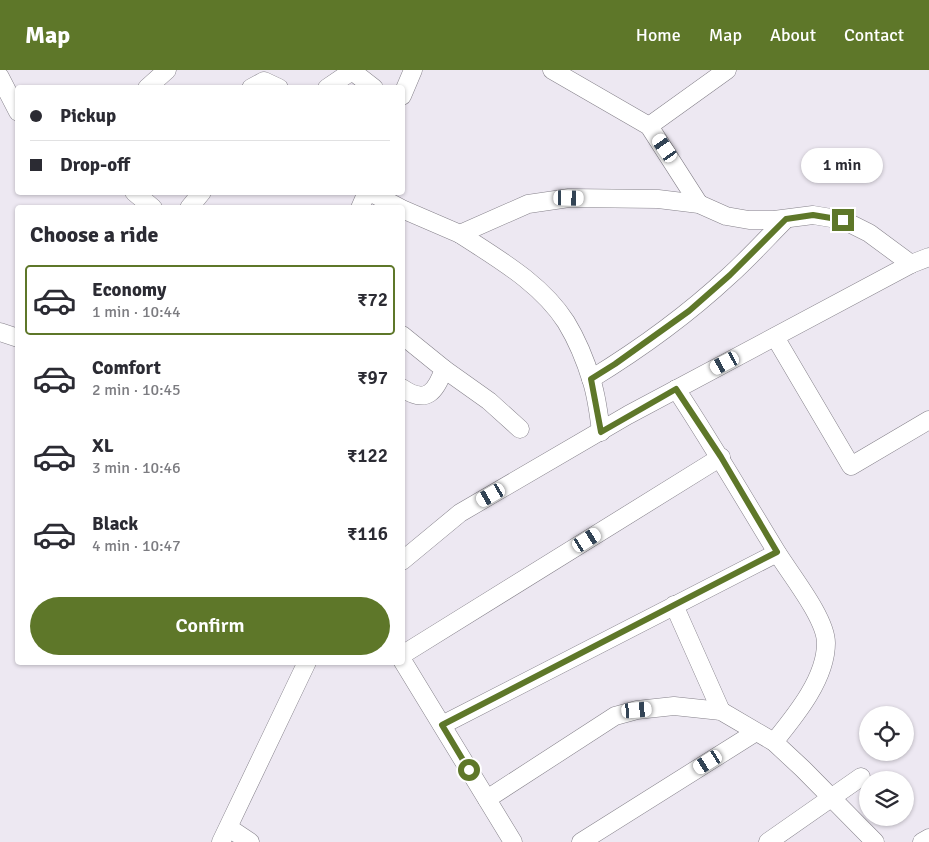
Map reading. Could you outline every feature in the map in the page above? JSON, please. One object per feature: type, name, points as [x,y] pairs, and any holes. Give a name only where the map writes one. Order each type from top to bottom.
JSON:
[{"type":"street","points":[[150,85],[167,70]]},
{"type":"street","points":[[405,89],[413,70]]},
{"type":"street","points":[[552,70],[649,126],[699,204]]},
{"type":"street","points":[[649,126],[727,70]]},
{"type":"street","points":[[331,85],[352,71],[370,85]]},
{"type":"street","points":[[2,84],[15,107]]},
{"type":"street","points":[[138,195],[149,205]]},
{"type":"street","points":[[191,205],[200,195]]},
{"type":"street","points":[[374,195],[395,205]]},
{"type":"street","points":[[460,234],[528,204],[569,198],[658,199],[699,204],[726,216],[749,220],[786,219],[813,215],[843,220],[868,232],[911,264]]},
{"type":"street","points":[[405,210],[460,234],[509,266],[539,291],[566,322],[578,345],[591,379],[601,432]]},
{"type":"street","points":[[591,379],[689,311],[730,275],[786,219]]},
{"type":"street","points":[[405,559],[460,513],[676,389],[911,264],[929,257]]},
{"type":"street","points":[[0,332],[15,337]]},
{"type":"street","points":[[405,337],[489,400],[520,429]]},
{"type":"street","points":[[775,337],[851,466],[929,420]]},
{"type":"street","points":[[405,390],[417,395],[430,393],[438,385],[444,368]]},
{"type":"street","points":[[676,389],[721,457],[820,621],[826,641],[825,658],[815,683],[797,714],[774,742]]},
{"type":"street","points":[[405,653],[721,457]]},
{"type":"street","points":[[442,725],[777,552]]},
{"type":"street","points":[[674,605],[721,711]]},
{"type":"street","points":[[250,842],[225,835],[306,665]]},
{"type":"street","points":[[405,665],[513,842]]},
{"type":"street","points":[[487,799],[615,716],[637,710],[674,706],[721,711],[774,742],[803,768],[875,842]]},
{"type":"street","points":[[581,842],[756,732]]},
{"type":"street","points":[[768,842],[859,778]]},
{"type":"street","points":[[922,842],[929,838]]},
{"type":"route","points":[[469,770],[442,725],[777,552],[721,457],[676,389],[601,432],[591,379],[689,311],[730,275],[786,219],[813,215],[843,220]]}]
